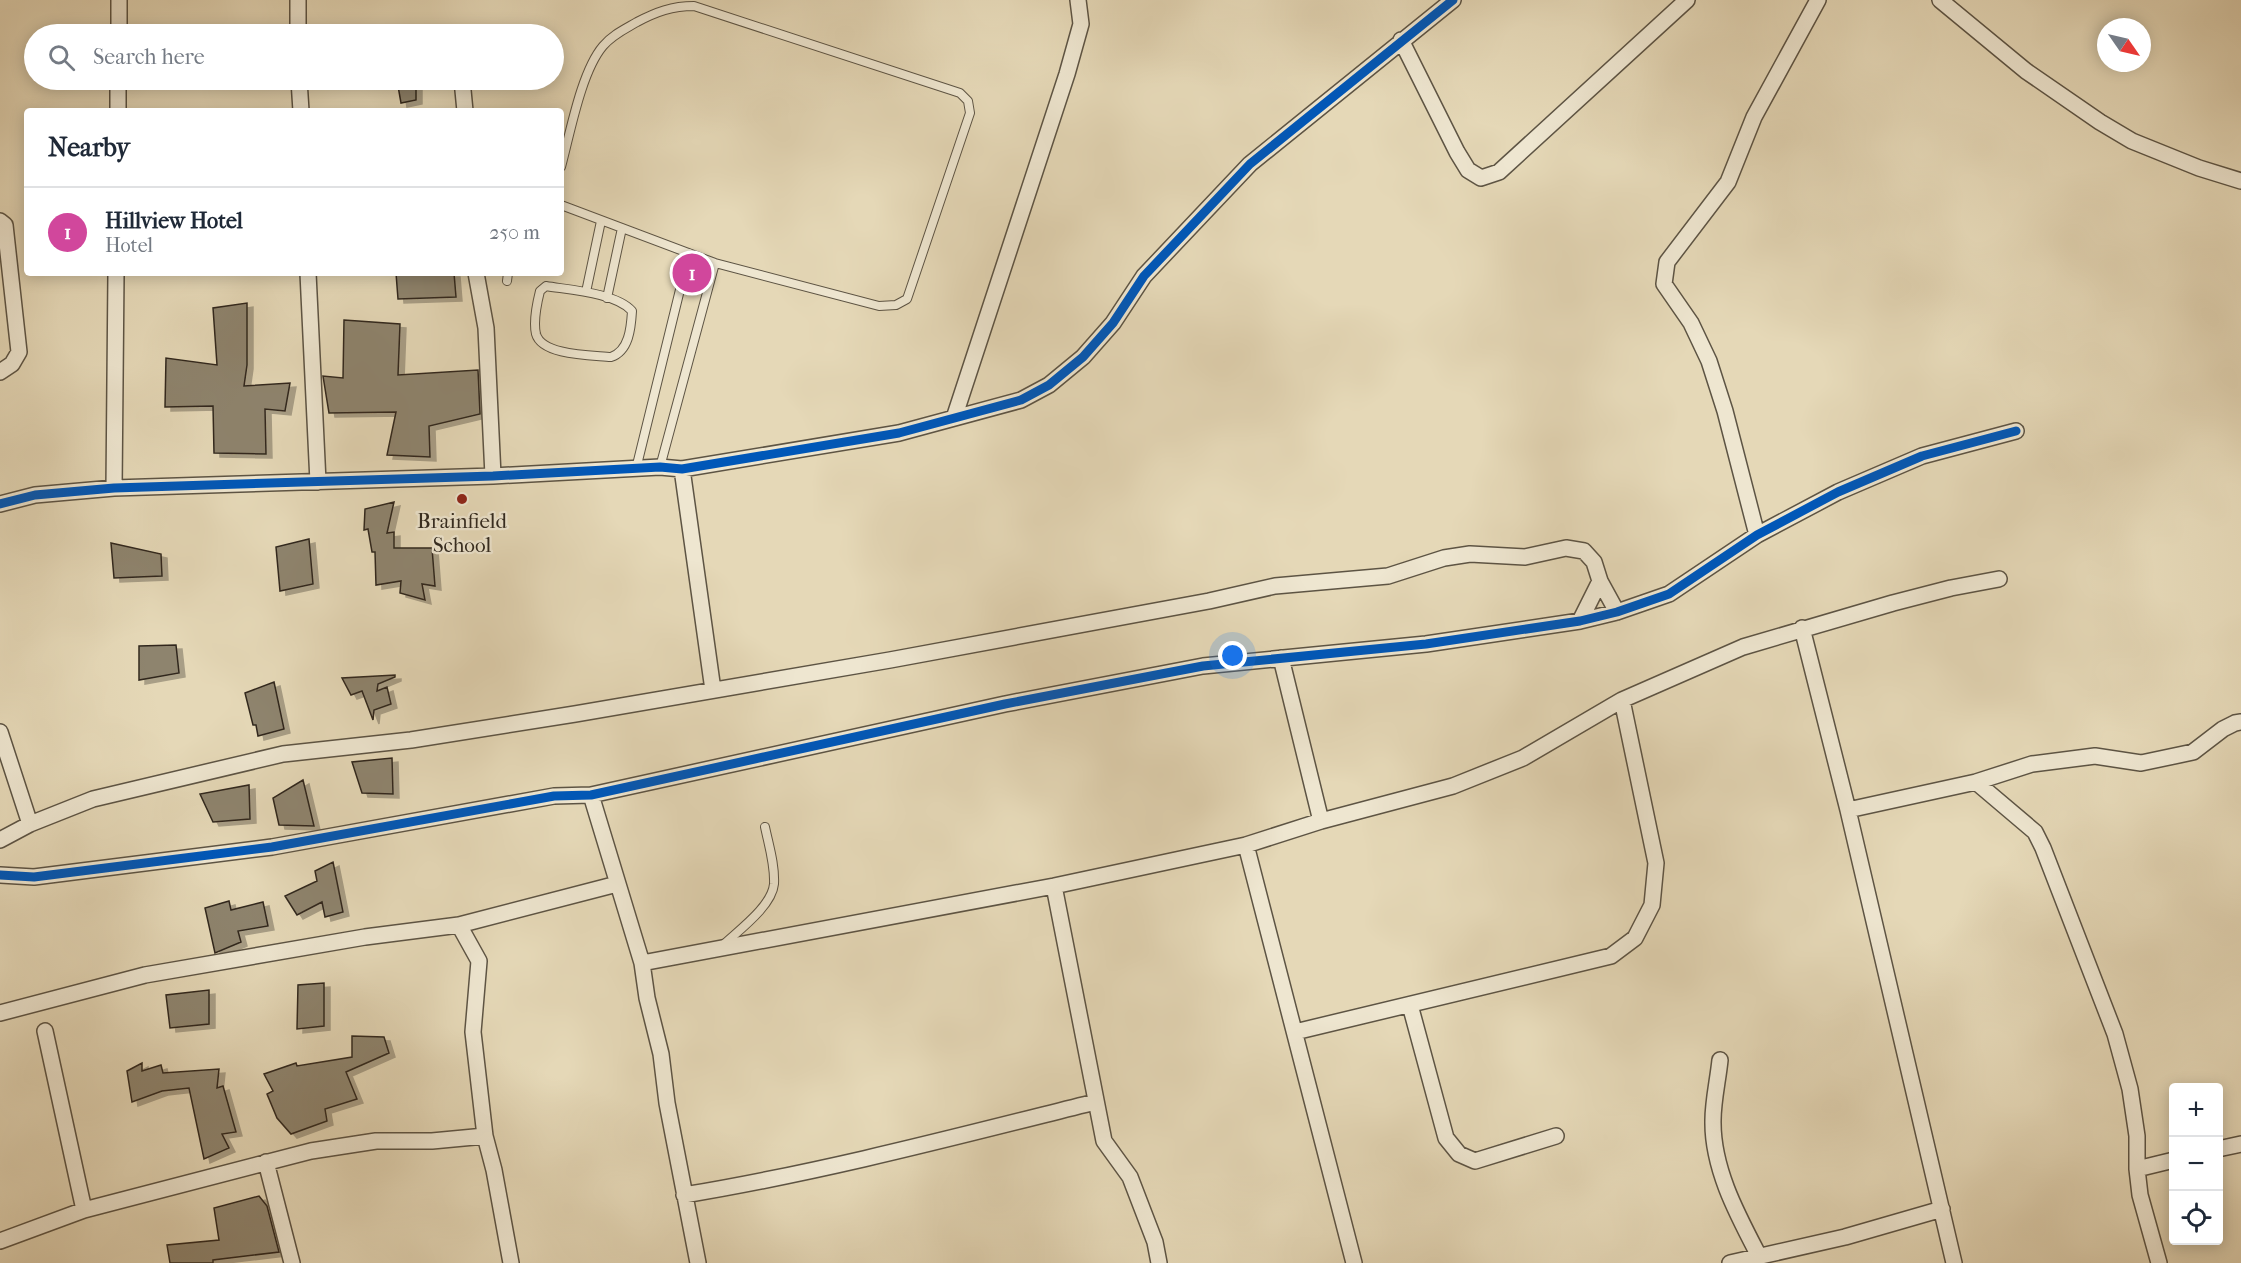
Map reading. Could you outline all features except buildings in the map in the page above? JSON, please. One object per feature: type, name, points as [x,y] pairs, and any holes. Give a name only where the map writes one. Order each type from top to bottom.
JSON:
[{"type":"street","points":[[119,0],[119,24]]},
{"type":"street","points":[[298,0],[298,24]]},
{"type":"street","points":[[954,418],[1067,74],[1081,24],[1078,0]]},
{"type":"street","points":[[1401,40],[1456,152],[1468,170],[1481,178],[1499,172],[1687,0]]},
{"type":"street","points":[[1757,535],[1725,411],[1709,361],[1691,323],[1664,284],[1667,262],[1728,182],[1754,117],[1818,0]]},
{"type":"street","points":[[1940,0],[2026,71],[2100,122],[2132,141],[2241,182]]},
{"type":"street","points":[[0,504],[35,495],[114,489],[493,476],[660,467],[682,469],[899,433],[1021,400],[1049,385],[1083,357],[1113,323],[1144,276],[1250,164],[1444,3]]},
{"type":"street","points":[[118,90],[118,108]]},
{"type":"street","points":[[300,90],[301,108]]},
{"type":"street","points":[[463,90],[465,108]]},
{"type":"street","points":[[0,221],[5,225],[19,352],[12,364],[0,372]]},
{"type":"street","points":[[114,489],[116,276]]},
{"type":"street","points":[[308,276],[318,482]]},
{"type":"street","points":[[477,276],[486,328],[493,476]]},
{"type":"street","points":[[0,875],[34,877],[272,847],[554,796],[591,795],[1005,704],[1203,666],[1425,644],[1580,621],[1617,612],[1669,594],[1757,535],[1838,492],[1922,456],[2016,431]]},
{"type":"street","points":[[682,469],[712,690]]},
{"type":"street","points":[[0,840],[30,824],[93,799],[283,754],[411,740],[890,660],[1209,601],[1275,586],[1388,576],[1444,558],[1461,555],[1525,557],[1566,548],[1584,551],[1594,562],[1600,581],[1617,612]]},
{"type":"street","points":[[642,963],[1053,886],[1246,844],[1453,786],[1523,758],[1622,700],[1743,647],[1802,628],[1951,588],[1999,579]]},
{"type":"street","points":[[1580,621],[1600,581]]},
{"type":"street","points":[[1802,628],[1848,810],[1954,1263]]},
{"type":"street","points":[[1281,658],[1321,822]]},
{"type":"street","points":[[1295,1032],[1611,956],[1635,938],[1652,905],[1656,863],[1622,700]]},
{"type":"street","points":[[1848,810],[1976,782],[2032,764],[2095,756],[2141,763],[2193,752],[2223,729],[2241,722]]},
{"type":"street","points":[[0,732],[30,824]]},
{"type":"street","points":[[1976,782],[2035,832],[2115,1034],[2130,1089],[2137,1136],[2140,1195],[2159,1263]]},
{"type":"street","points":[[591,795],[642,963],[647,998],[661,1054],[684,1195],[698,1263]]},
{"type":"street","points":[[1246,844],[1354,1263]]},
{"type":"street","points":[[0,1013],[145,975],[364,937],[459,925],[617,885]]},
{"type":"street","points":[[1053,886],[1104,1141],[1130,1177],[1155,1242],[1159,1263]]},
{"type":"street","points":[[459,925],[479,961],[473,1032],[485,1136],[494,1170],[511,1263]]},
{"type":"street","points":[[1410,1005],[1446,1138],[1459,1154],[1475,1161],[1556,1136]]},
{"type":"street","points":[[45,1031],[84,1210]]},
{"type":"street","points":[[1720,1060],[1713,1120],[1717,1157],[1735,1210],[1759,1256]]},
{"type":"street","points":[[684,1195],[757,1183],[847,1164],[1095,1102]]},
{"type":"street","points":[[0,1241],[84,1210],[311,1151],[376,1141],[432,1141],[485,1136]]},
{"type":"street","points":[[2223,1148],[2241,1144]]},
{"type":"street","points":[[2137,1169],[2169,1161]]},
{"type":"street","points":[[266,1162],[292,1263]]},
{"type":"street","points":[[1730,1263],[1845,1237],[1942,1209]]},
{"type":"lane","points":[[564,156],[586,78],[602,47],[616,34],[653,13],[675,6],[694,6],[960,93],[969,101],[970,113],[966,131],[918,270],[906,298],[900,303],[879,306],[715,263],[564,207]]},
{"type":"lane","points":[[586,292],[601,221]]},
{"type":"lane","points":[[607,298],[622,228]]},
{"type":"lane","points":[[636,469],[689,253]]},
{"type":"lane","points":[[660,467],[715,263]]},
{"type":"lane","points":[[546,286],[586,292],[626,304],[632,311],[625,346],[617,355],[611,357],[563,352],[551,349],[536,335],[540,291],[546,286]]},
{"type":"lane","points":[[720,948],[767,903],[774,887],[774,871],[765,827]]},
{"type":"cycle path","points":[[0,504],[35,495],[114,488],[493,476],[660,467],[682,469],[899,433],[1021,400],[1049,385],[1083,357],[1113,323],[1144,276],[1250,164],[1453,0]]},
{"type":"cycle path","points":[[0,875],[34,877],[272,847],[554,796],[591,795],[1005,704],[1203,666],[1426,644],[1580,621],[1617,612],[1669,594],[1757,535],[1838,492],[1922,456],[2016,431]]},
{"type":"place","name":"Hillview Hotel","points":[[692,273]]},
{"type":"place","name":"Brainfield School","points":[[462,499]]}]
